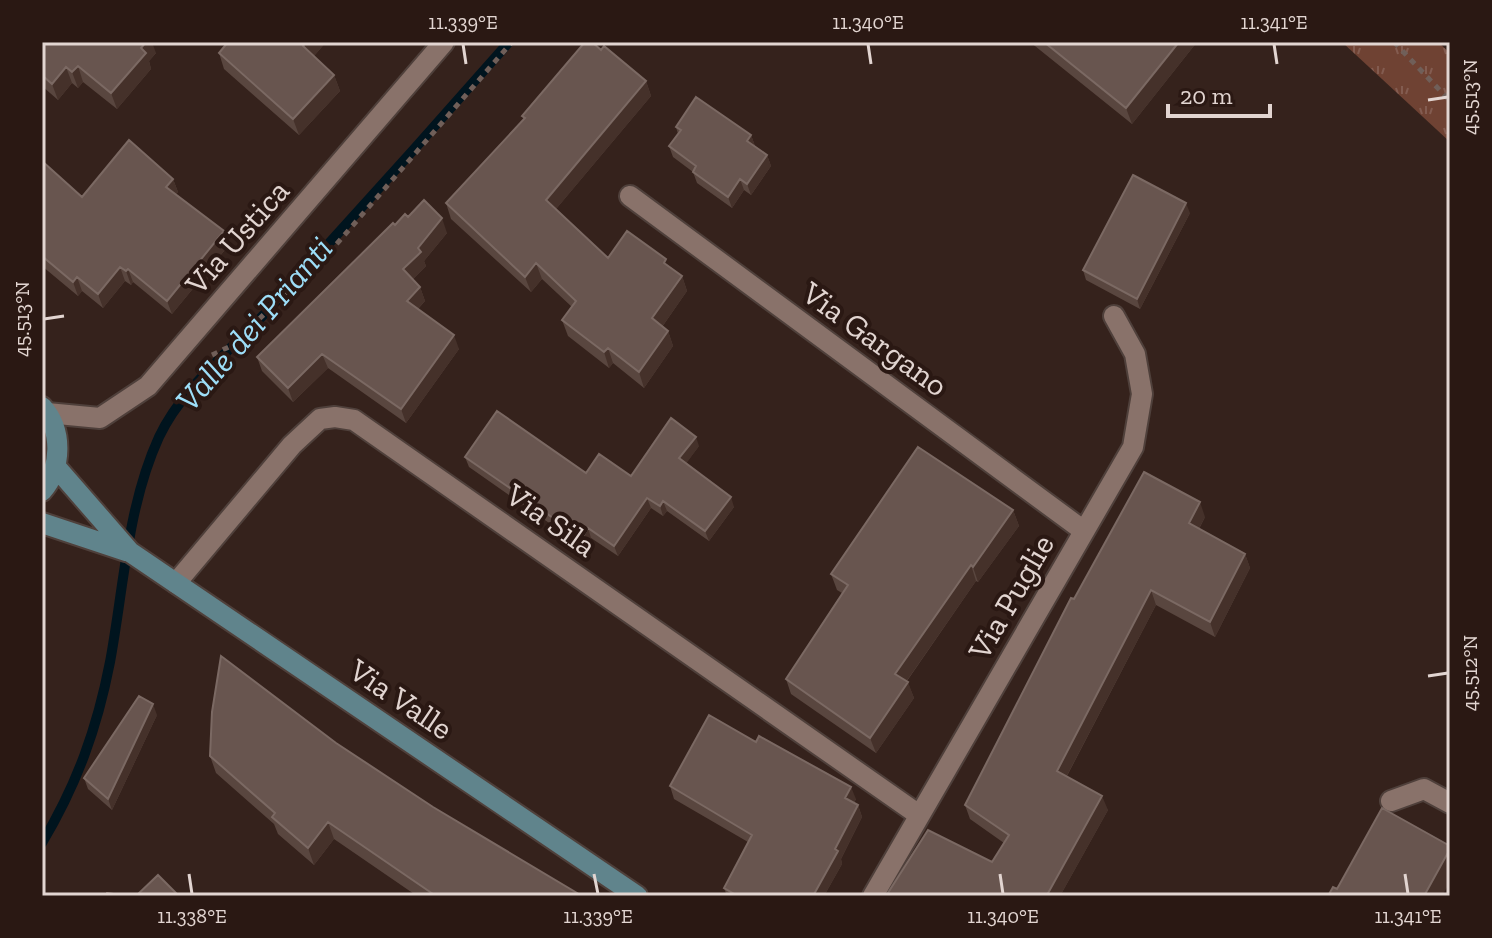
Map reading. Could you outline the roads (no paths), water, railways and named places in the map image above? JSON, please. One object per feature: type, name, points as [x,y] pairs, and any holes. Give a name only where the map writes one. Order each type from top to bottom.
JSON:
[{"type":"main road","points":[[42,491],[56,467],[58,448],[55,430],[44,410]]},
{"type":"main road","name":"Via Valle","points":[[56,467],[130,552],[637,896]]},
{"type":"main road","name":"Via Valle","points":[[42,523],[130,552]]},
{"type":"street","name":"Via Ustica","points":[[44,410],[100,418],[148,386],[444,42]]},
{"type":"street","name":"Via Gargano","points":[[630,196],[1084,531]]},
{"type":"street","name":"Via Puglie","points":[[873,896],[1133,447],[1142,394],[1135,354],[1114,316]]},
{"type":"street","name":"Via Sila","points":[[176,583],[292,445],[320,419],[335,417],[354,420],[919,815]]},
{"type":"street","points":[[1391,801],[1424,789],[1450,803]]},
{"type":"waterway","name":"Valle dei Prianti","points":[[42,843],[66,799],[99,710],[110,662],[133,519],[148,464],[169,419],[209,369],[255,324],[509,42]]}]
